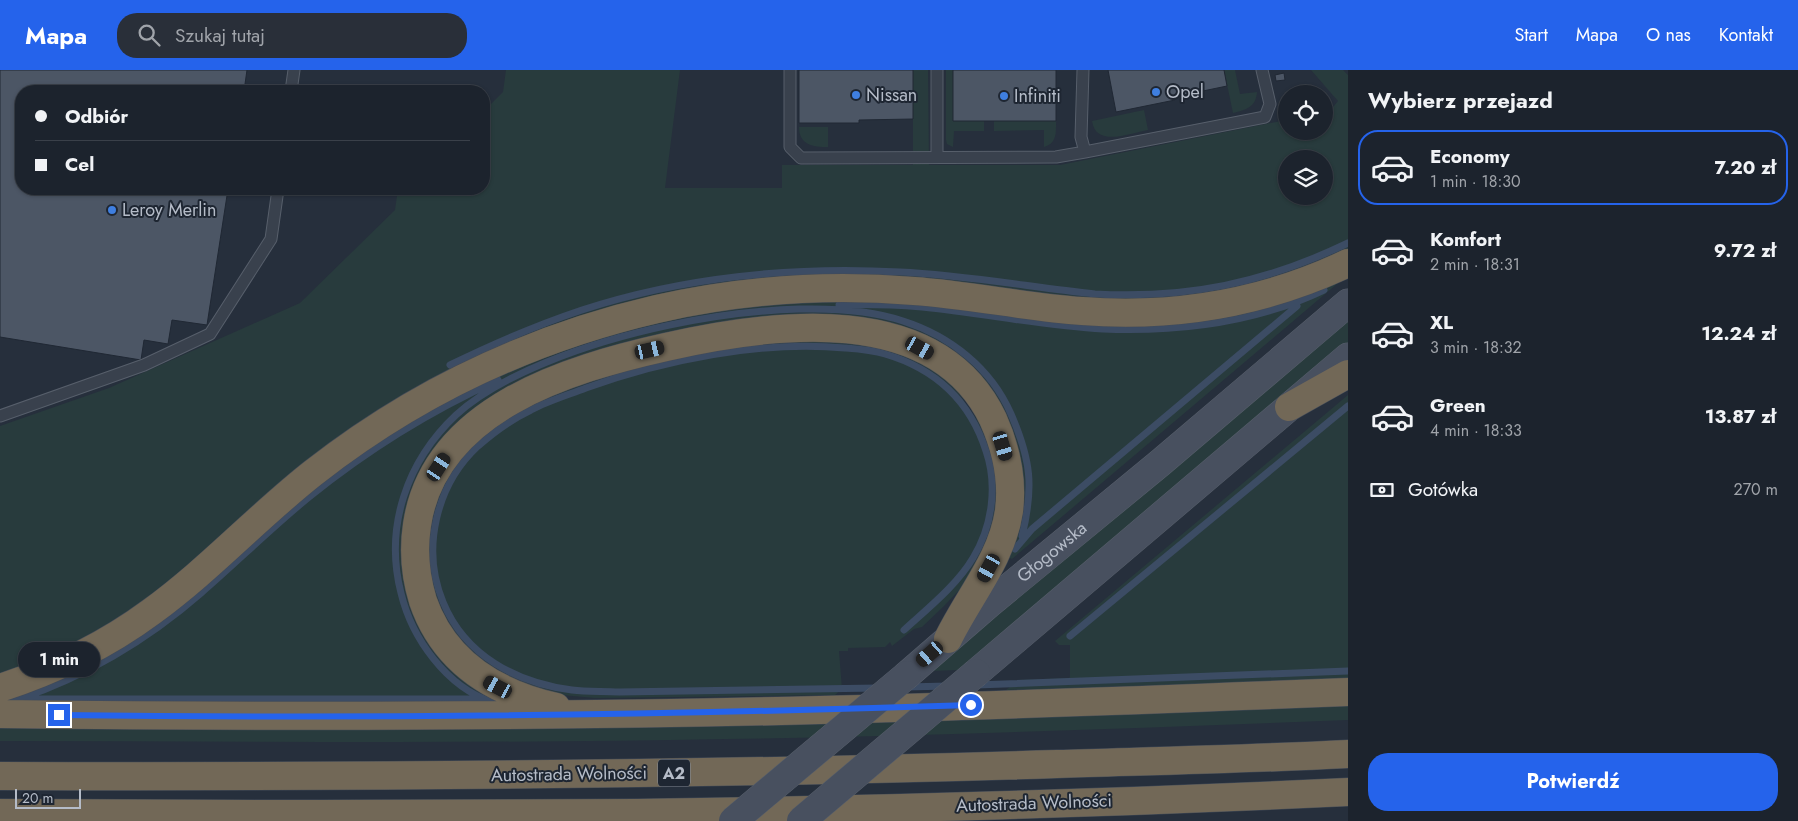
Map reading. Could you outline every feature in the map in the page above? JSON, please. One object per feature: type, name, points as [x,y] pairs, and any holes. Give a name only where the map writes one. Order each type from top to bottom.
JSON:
[{"type":"highway","points":[[0,688],[82,656],[121,633],[201,572],[301,482],[350,445],[392,417],[474,372],[576,331],[678,304],[728,296],[804,289],[914,290],[1081,311],[1130,313],[1175,311],[1215,306],[1254,298],[1310,280],[1348,263]]},
{"type":"highway","points":[[614,714],[572,710],[522,697],[487,682],[467,666],[439,635],[426,611],[418,585],[414,556],[414,540],[419,514],[431,479],[447,455],[464,435],[500,407],[523,394],[585,368],[634,354],[700,339],[745,332],[803,328],[870,332],[920,348],[948,365],[970,385],[987,407],[999,432],[1007,460],[1011,490],[1003,535],[995,557],[957,620],[948,639]]},
{"type":"highway","points":[[1289,407],[1348,374]]},
{"type":"highway","points":[[0,714],[352,717],[614,714],[829,710],[1348,692]]},
{"type":"highway","name":"Autostrada Wolności","points":[[0,776],[222,777],[583,774],[939,768],[1348,754]]},
{"type":"highway","name":"Autostrada Wolności","points":[[0,813],[640,813],[908,807],[1348,792]]},
{"type":"main road","name":"Głogowska","points":[[734,821],[1348,303]]},
{"type":"main road","points":[[801,821],[1348,357]]},
{"type":"lane","points":[[292,85],[294,70]]},
{"type":"lane","points":[[790,70],[790,147],[801,158],[1056,157],[1085,152],[1266,117],[1270,104],[1262,70]]},
{"type":"lane","points":[[937,70],[937,157]]},
{"type":"lane","points":[[1083,70],[1081,137],[1085,152]]},
{"type":"lane","points":[[0,416],[144,365],[210,334],[271,239],[277,195]]},
{"type":"shaded area","points":[[506,70],[680,70],[665,188],[782,188],[782,165],[913,165],[913,70],[928,70],[929,165],[1060,165],[1278,122],[1278,140],[1333,140],[1333,107],[1338,101],[1333,95],[1333,85],[1324,85],[1311,70],[1343,70],[1348,75],[1348,250],[1265,283],[1194,298],[1082,300],[934,281],[529,337],[77,646],[0,676],[0,426],[109,388],[300,303],[395,210],[397,195],[490,195],[490,105],[503,92]]},
{"type":"shaded area","points":[[946,70],[953,70],[953,121],[984,121],[984,131],[954,131],[953,147],[947,144],[946,140]]},
{"type":"shaded area","points":[[1224,70],[1235,70],[1240,94],[1257,92],[1255,101],[1250,107],[1233,113]]},
{"type":"shaded area","points":[[1144,110],[1148,130],[1123,136],[1107,137],[1100,134],[1095,129],[1092,121]]},
{"type":"shaded area","points":[[994,121],[1056,121],[1055,137],[1051,143],[1044,147],[1044,130],[994,131]]},
{"type":"shaded area","points":[[799,127],[828,127],[828,147],[808,144],[801,138]]},
{"type":"shaded area","points":[[1344,278],[1012,559],[1008,557],[1003,413],[856,319],[494,397],[403,556],[501,704],[0,706],[0,698],[15,694],[337,465],[477,380],[657,317],[847,296],[1080,319]]},
{"type":"shaded area","points":[[1348,319],[1348,342],[958,670],[932,671]]},
{"type":"shaded area","points":[[784,340],[853,341],[915,358],[952,383],[988,436],[999,489],[992,532],[966,583],[943,607],[922,627],[914,629],[892,646],[890,642],[885,647],[848,648],[848,651],[839,651],[842,689],[835,695],[595,698],[561,695],[513,682],[466,649],[437,606],[426,556],[433,505],[456,462],[497,422],[557,391],[677,355]]},
{"type":"shaded area","points":[[1348,395],[1348,679],[1006,690],[1018,680],[1069,678],[1070,645],[1059,645],[1055,641]]},
{"type":"shaded area","points":[[1348,704],[1348,720],[959,734],[634,741],[0,741],[0,726]]},
{"type":"building","name":"Leroy Merlin","points":[[0,70],[247,70],[245,85],[15,85],[15,195],[227,195],[207,325],[172,320],[168,344],[144,340],[141,360],[0,337]]},
{"type":"building","name":"Nissan","points":[[799,70],[913,70],[913,119],[859,120],[859,123],[799,123]]},
{"type":"building","name":"Infiniti","points":[[953,70],[1056,70],[1056,121],[953,121]]},
{"type":"building","name":"Opel","points":[[1108,70],[1224,70],[1227,86],[1174,97],[1175,100],[1116,112]]},
{"type":"building","points":[[1284,73],[1285,80],[1276,81],[1275,75]]},
{"type":"waterway","points":[[450,365],[515,335],[582,310],[660,289],[739,276],[820,271],[900,272],[973,278],[1095,294],[1162,294],[1194,291],[1256,278],[1286,269],[1348,243]]},
{"type":"waterway","points":[[839,305],[922,307],[1080,327],[1131,330],[1188,327],[1244,318],[1298,301],[1324,290]]},
{"type":"waterway","points":[[1015,549],[1032,529],[1297,306]]},
{"type":"waterway","points":[[492,702],[460,685],[446,673],[423,644],[406,610],[396,568],[398,520],[404,497],[424,453],[456,415],[495,387],[546,362],[606,341],[670,325],[736,314],[799,309],[856,311],[903,321],[920,327],[937,335],[967,356],[980,368],[1003,397],[1018,430],[1028,474],[1028,503],[1022,536]]},
{"type":"waterway","points":[[878,688],[583,691],[532,681],[513,673],[495,664],[465,638],[443,602],[436,582],[433,561],[433,540],[443,499],[452,479],[464,462],[478,446],[503,426],[544,404],[616,378],[713,354],[780,347],[813,346],[860,349],[885,354],[920,368],[949,389],[971,417],[979,433],[990,464],[992,478],[989,520],[980,546],[959,578],[904,630]]},
{"type":"waterway","points":[[19,699],[92,668],[137,641],[180,610],[295,509],[353,463],[424,418],[498,380]]},
{"type":"waterway","points":[[1070,636],[1348,406]]},
{"type":"waterway","points":[[976,685],[1348,671]]},
{"type":"waterway","points":[[906,687],[948,686]]},
{"type":"waterway","points":[[4,702],[19,699],[480,699]]},
{"type":"place","name":"Opel","points":[[1156,92]]},
{"type":"place","name":"Nissan","points":[[856,95]]},
{"type":"place","name":"Infiniti","points":[[1004,96]]},
{"type":"place","name":"Leroy Merlin","points":[[112,210]]},
{"type":"route","points":[[59,715],[352,717],[614,714],[971,705]]}]
